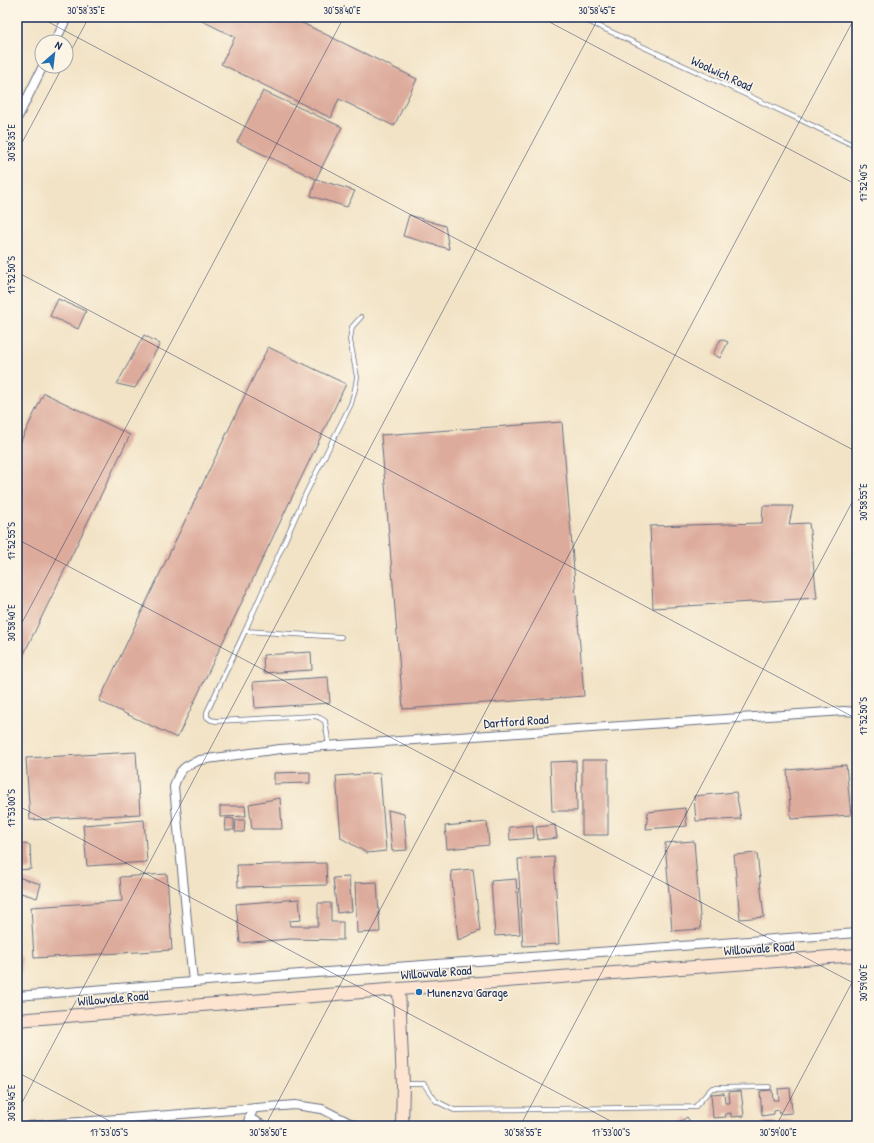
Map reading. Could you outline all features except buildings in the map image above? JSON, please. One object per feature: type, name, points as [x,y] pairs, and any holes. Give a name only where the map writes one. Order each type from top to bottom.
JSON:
[{"type":"main road","name":"Willowvale Road","points":[[17,1020],[399,989],[857,955]]},
{"type":"main road","points":[[399,989],[403,1084],[402,1126]]},
{"type":"street","points":[[59,34],[67,17]]},
{"type":"street","points":[[17,119],[39,74]]},
{"type":"street","name":"Dartford Road","points":[[194,982],[174,787],[181,771],[188,764],[200,760],[280,749],[836,712],[857,712]]},
{"type":"street","points":[[17,996],[857,933]]},
{"type":"street","points":[[28,1126],[95,1123],[106,1119],[295,1105],[322,1109],[356,1126]]},
{"type":"street","points":[[246,1126],[254,1108]]},
{"type":"street","points":[[250,1118],[264,1126]]},
{"type":"street","points":[[106,1119],[117,1126]]},
{"type":"lane","name":"Woolwich Road","points":[[579,17],[857,147]]},
{"type":"lane","points":[[329,746],[325,721],[315,716],[216,721],[207,717],[207,712],[245,631],[306,492],[351,404],[356,389],[357,377],[350,340],[352,327],[361,317]]},
{"type":"lane","points":[[245,631],[341,637]]},
{"type":"lane","points":[[403,1084],[424,1084],[436,1100],[454,1110],[695,1107],[712,1088],[769,1087]]},
{"type":"place","name":"Munenzva Garage","points":[[419,992]]}]
